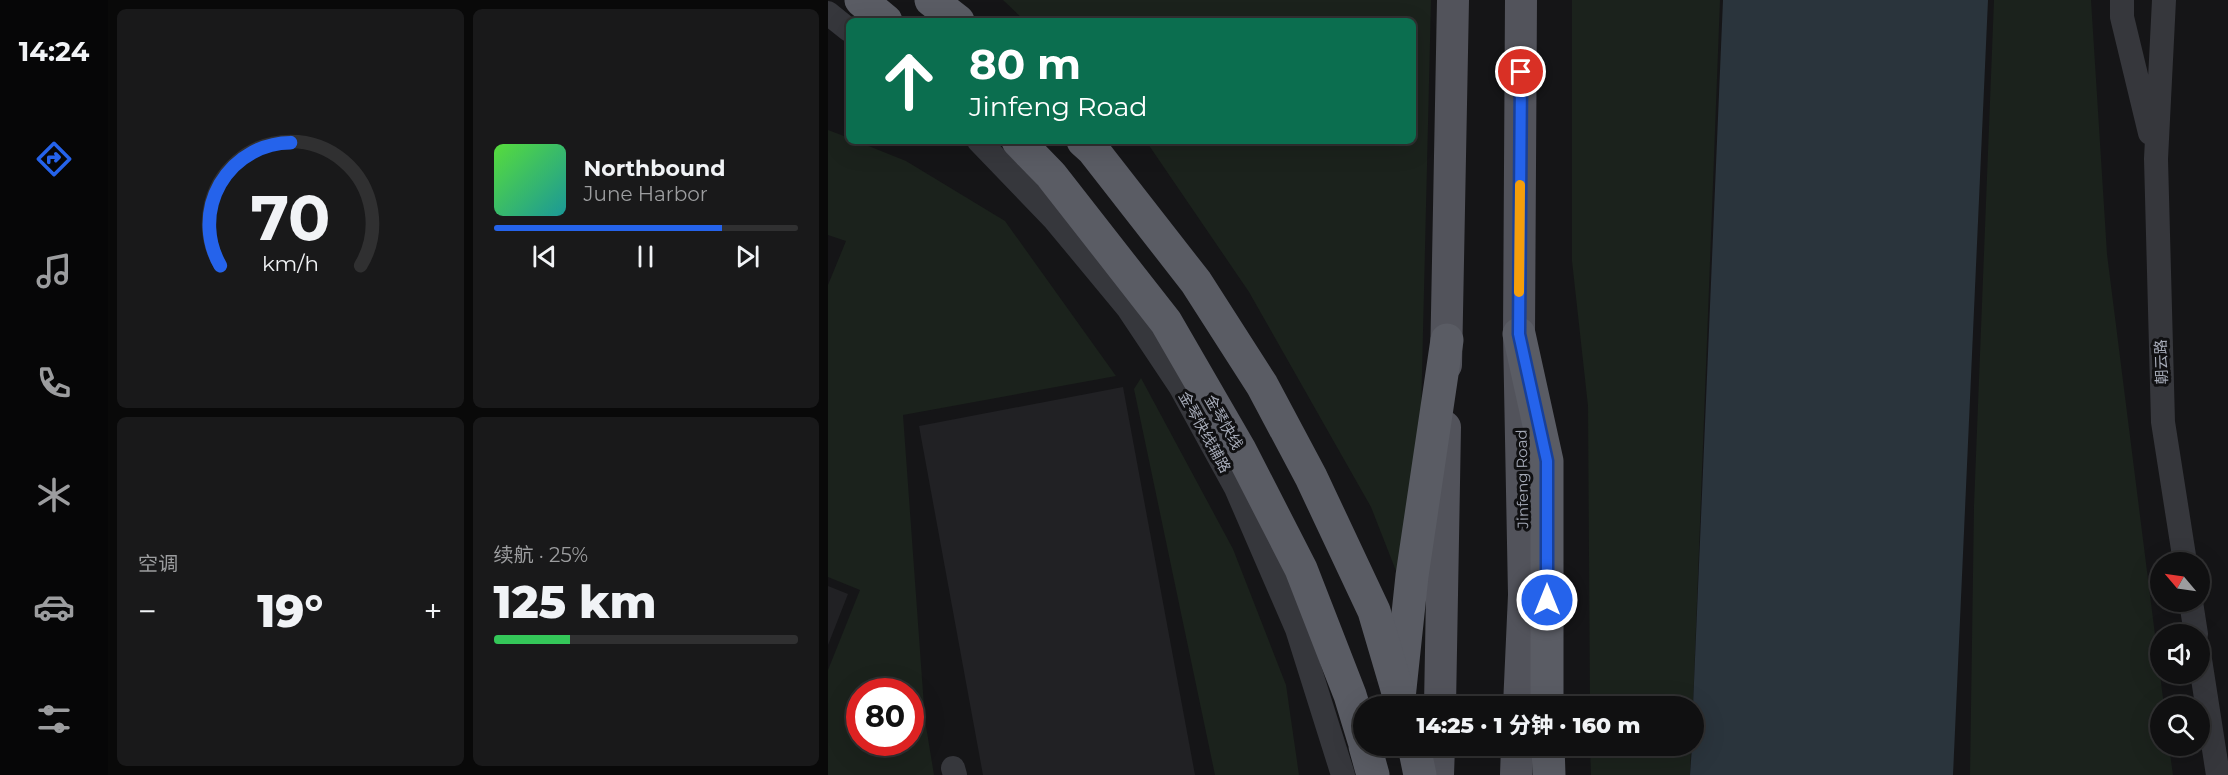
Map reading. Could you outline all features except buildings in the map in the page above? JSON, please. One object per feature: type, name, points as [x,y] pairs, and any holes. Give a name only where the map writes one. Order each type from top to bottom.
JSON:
[{"type":"highway","points":[[861,0],[882,18]]},
{"type":"highway","points":[[931,0],[954,18]]},
{"type":"highway","name":"金琴快线","points":[[1021,144],[1052,175],[1166,322],[1240,450],[1301,569],[1353,705]]},
{"type":"highway","points":[[1086,144],[1197,282],[1262,385],[1311,477],[1374,611],[1397,696]]},
{"type":"highway","points":[[1519,334],[1547,461],[1538,696]]},
{"type":"highway","points":[[1401,696],[1412,576],[1447,340]]},
{"type":"highway","name":"金琴快线","points":[[1368,756],[1373,775]]},
{"type":"highway","points":[[1391,775],[1393,756]]},
{"type":"highway","points":[[1416,756],[1420,775]]},
{"type":"highway","points":[[1548,756],[1549,775]]},
{"type":"main road","points":[[1440,696],[1453,0]]},
{"type":"main road","points":[[1519,334],[1521,0]]},
{"type":"main road","points":[[1438,775],[1439,756]]},
{"type":"main road","points":[[1516,775],[1517,756]]},
{"type":"street","name":"朝云路","points":[[2122,0],[2122,16],[2156,159]]},
{"type":"street","name":"朝云路","points":[[2164,0],[2156,159],[2163,422],[2183,552]]},
{"type":"street","points":[[828,14],[846,28]]},
{"type":"street","name":"金琴快线辅路","points":[[982,144],[1054,220],[1128,308],[1180,386],[1236,488],[1297,629],[1343,775]]},
{"type":"street","points":[[2204,684],[2218,775]]},
{"type":"shaded area","points":[[1003,0],[1431,0],[1416,622],[1371,507],[1249,292],[1148,144],[1416,144],[1416,18],[1022,18]]},
{"type":"shaded area","points":[[1572,0],[1720,0],[1693,696],[1590,696],[1588,406],[1572,261]]},
{"type":"shaded area","points":[[1723,0],[1988,0],[1953,775],[1690,775],[1691,756],[1704,756],[1704,696],[1693,696]]},
{"type":"shaded area","points":[[1994,0],[2091,0],[2107,254],[2150,595],[2150,612],[2152,612],[2154,624],[2150,624],[2150,684],[2161,684],[2163,696],[2150,696],[2150,756],[2170,756],[2173,775],[1970,775],[1974,506]]},
{"type":"shaded area","points":[[828,130],[846,137],[846,144],[864,144],[906,161],[1005,221],[1116,376],[903,415],[922,678],[846,678],[846,756],[924,756],[924,706],[934,775],[828,775],[828,670],[860,590],[828,577],[828,285],[846,241],[828,235]]},
{"type":"shaded area","points":[[1141,378],[1233,549],[1286,685],[1299,775],[1215,775],[1134,389]]},
{"type":"shaded area","points":[[1123,387],[1195,775],[983,775],[919,426]]},
{"type":"shaded area","points":[[828,586],[848,594],[828,645]]},
{"type":"shaded area","points":[[1590,756],[1691,756],[1690,775],[1591,775]]},
{"type":"slow traffic","points":[[1519,292],[1520,185]]},
{"type":"route","points":[[1521,72],[1519,334],[1547,461],[1547,600]]}]
